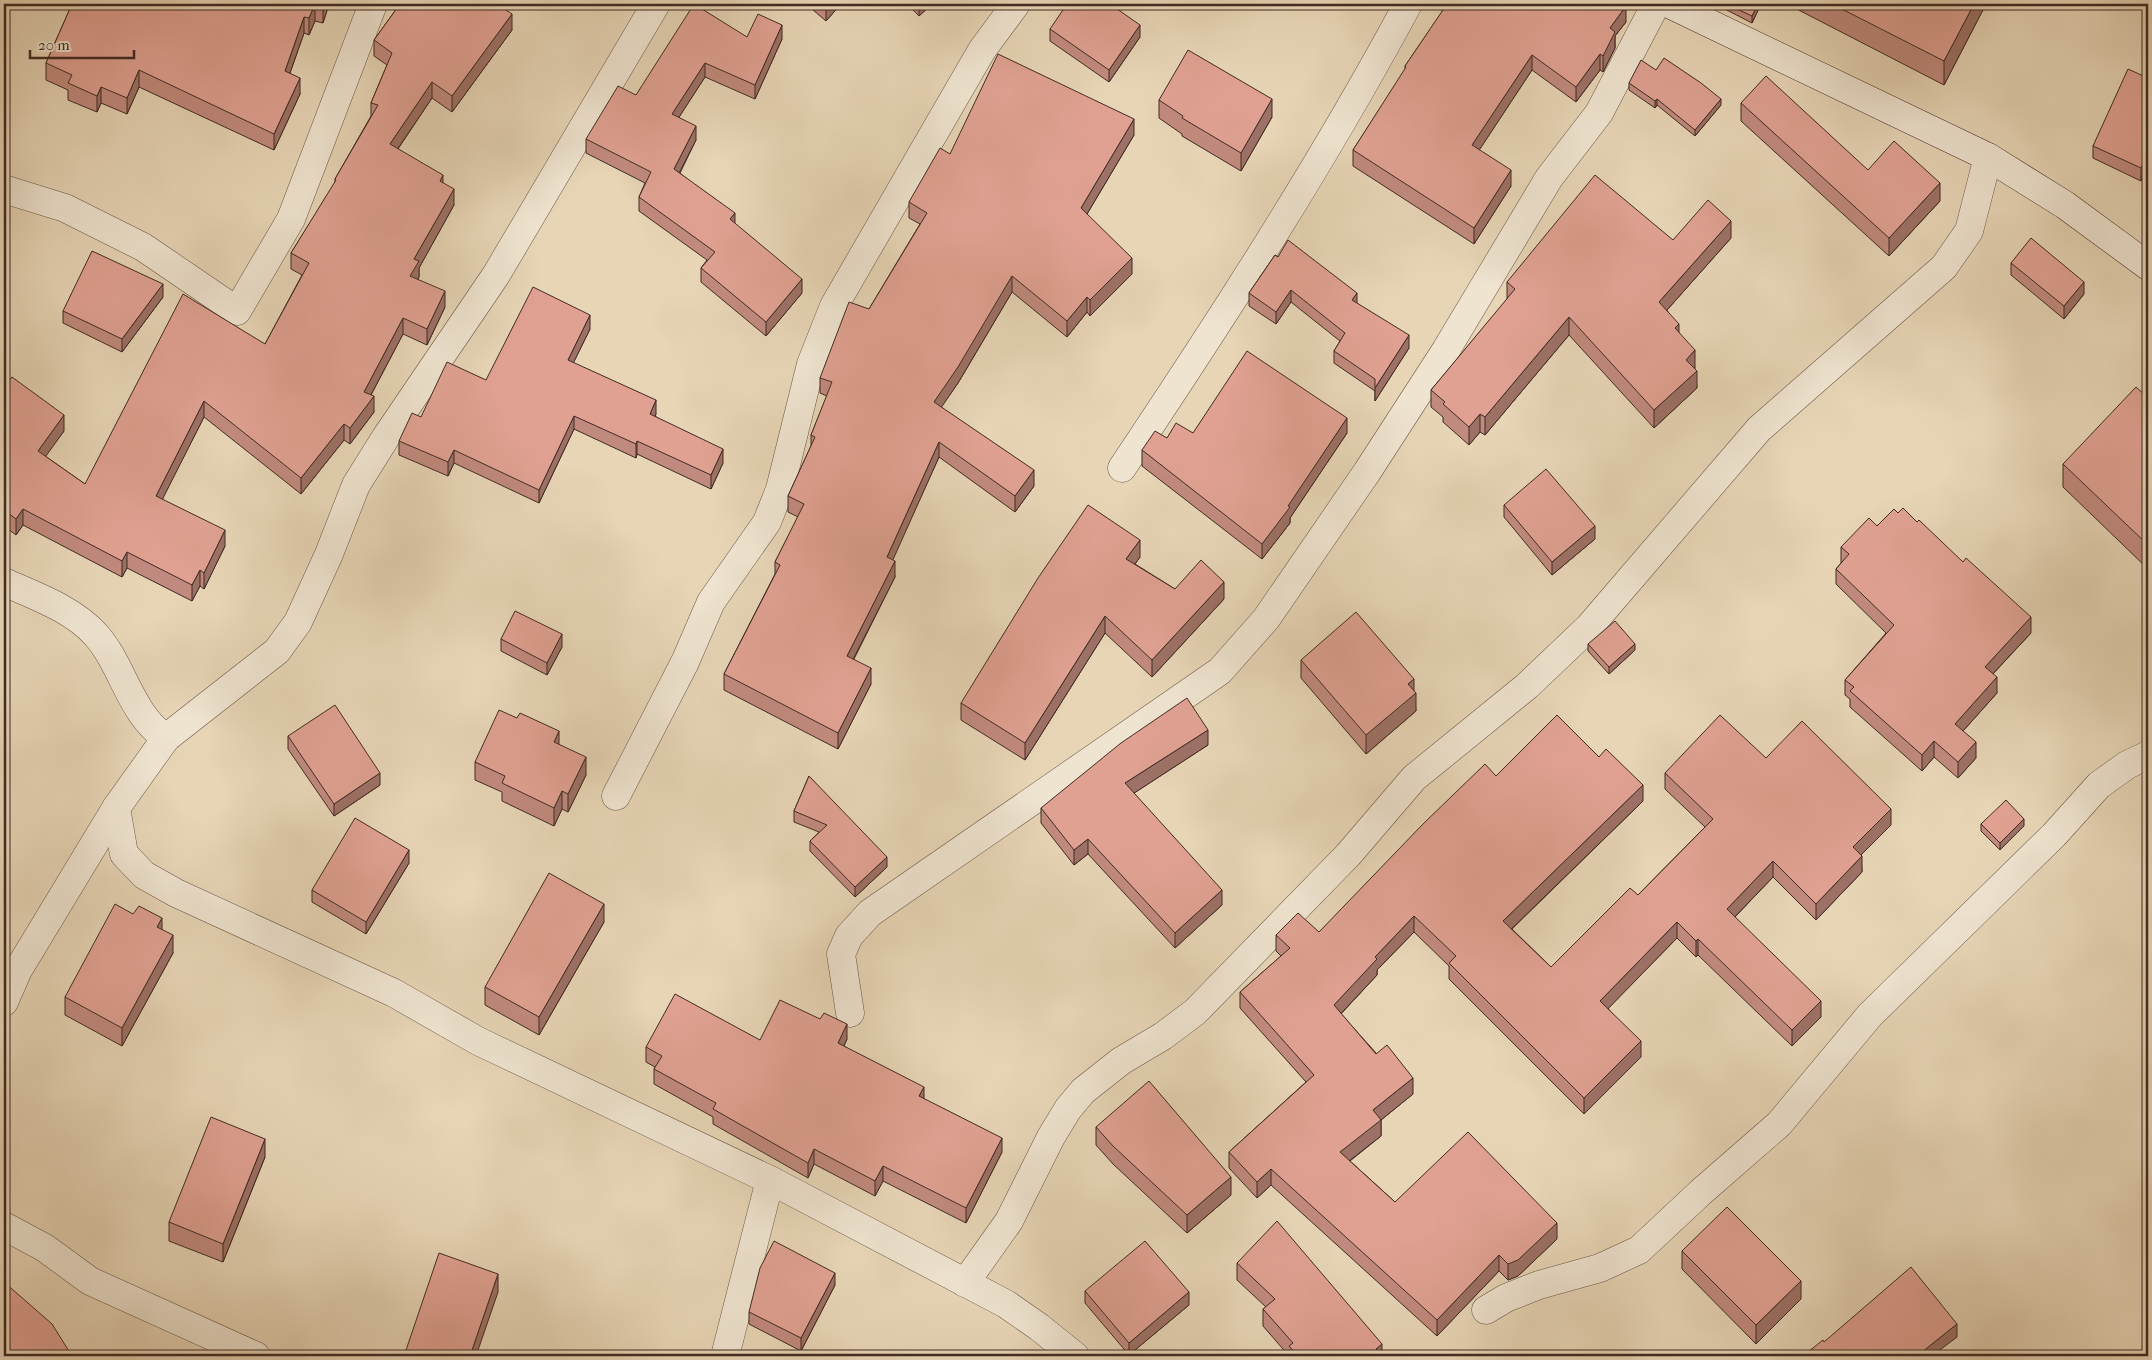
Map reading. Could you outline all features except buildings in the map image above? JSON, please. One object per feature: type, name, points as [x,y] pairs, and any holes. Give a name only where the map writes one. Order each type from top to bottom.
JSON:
[{"type":"street","points":[[4,189],[65,208],[143,247],[236,311],[291,219],[373,4]]},
{"type":"street","points":[[4,1002],[18,970],[116,808],[166,738],[277,651],[298,622],[330,554],[356,485],[386,437],[496,275],[656,4]]},
{"type":"street","points":[[616,796],[685,662],[711,602],[767,522],[780,489],[811,364],[834,306],[982,50],[1016,4]]},
{"type":"street","points":[[1122,468],[1229,308],[1371,73],[1408,4]]},
{"type":"street","points":[[850,1013],[841,954],[850,936],[870,913],[1220,671],[1266,619],[1367,472],[1446,350],[1549,178],[1599,113],[1656,4]]},
{"type":"street","points":[[1669,4],[1988,157],[2065,206],[2147,264]]},
{"type":"street","points":[[966,1283],[1009,1221],[1051,1137],[1068,1109],[1083,1091],[1121,1061],[1163,1036],[1194,1012],[1348,855],[1414,778],[1527,686],[1589,628],[1759,429],[1944,267],[1969,231],[1988,157]]},
{"type":"street","points":[[4,582],[77,618],[96,636],[112,660],[140,712],[152,729],[166,738]]},
{"type":"street","points":[[1486,1310],[1506,1298],[1540,1285],[1600,1268],[1639,1250],[1701,1192],[1779,1124],[1870,1015],[2054,836],[2099,785],[2126,765],[2148,755]]},
{"type":"street","points":[[116,808],[124,854],[144,875],[176,893],[394,992],[478,1041],[770,1180],[1006,1304],[1040,1327],[1075,1356]]},
{"type":"street","points":[[724,1356],[770,1180]]},
{"type":"street","points":[[4,1226],[45,1248],[90,1281],[256,1356]]}]
